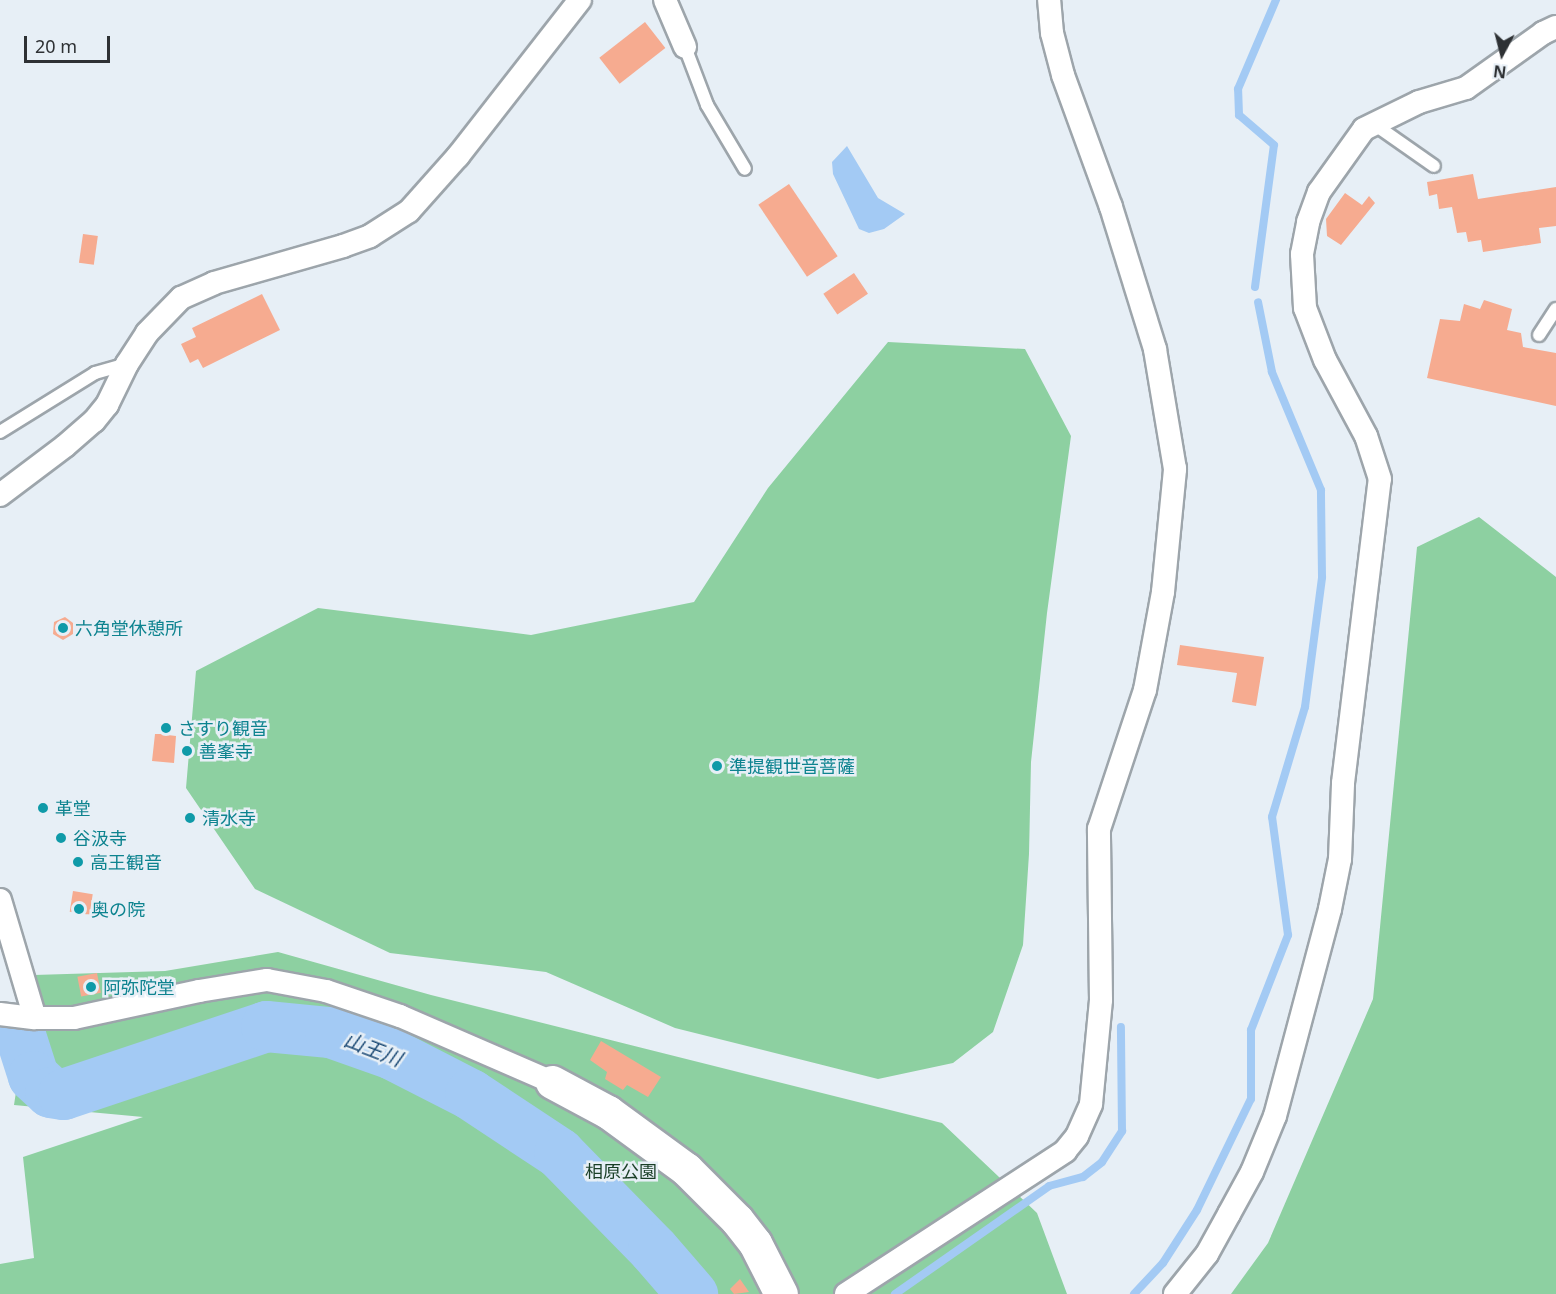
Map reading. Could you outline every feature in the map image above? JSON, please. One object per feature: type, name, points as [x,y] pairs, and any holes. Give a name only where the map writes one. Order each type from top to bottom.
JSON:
[{"type":"street","points":[[0,495],[94,421],[107,405],[127,364],[147,333],[181,298],[214,283],[370,236],[409,212],[465,146],[580,0]]},
{"type":"street","points":[[665,0],[685,47]]},
{"type":"street","points":[[846,1294],[1065,1151],[1077,1136],[1091,1104],[1101,1000],[1099,830],[1145,690],[1163,592],[1175,469],[1155,349],[1111,207],[1063,75],[1052,33],[1049,0]]},
{"type":"street","points":[[1175,1294],[1206,1254],[1229,1214],[1252,1172],[1275,1116],[1330,909],[1340,859],[1343,783],[1380,479],[1366,436],[1325,360],[1305,308],[1302,254],[1308,222],[1319,192],[1364,129],[1419,102],[1466,88],[1556,27]]},
{"type":"street","points":[[0,900],[35,1018]]},
{"type":"street","points":[[0,1014],[35,1018],[93,1016],[200,991],[267,980],[326,991],[399,1016],[552,1082],[608,1112],[686,1169],[749,1235],[781,1294]]},
{"type":"lane","points":[[685,47],[711,113],[746,169]]},
{"type":"lane","points":[[1374,124],[1434,166]]},
{"type":"lane","points":[[1539,335],[1556,309]]},
{"type":"lane","points":[[0,432],[94,373],[127,364]]},
{"type":"green space","points":[[888,342],[1025,349],[1071,436],[1047,613],[1031,762],[1029,854],[1023,945],[993,1032],[953,1063],[878,1079],[675,1028],[546,972],[390,953],[255,889],[186,788],[196,671],[318,608],[531,635],[694,602],[768,488]]},
{"type":"green space","points":[[1479,517],[1556,577],[1556,1294],[1231,1294],[1268,1243],[1373,999],[1417,547]]},
{"type":"green space","name":"相原公園","points":[[278,952],[431,995],[942,1123],[1037,1213],[1067,1294],[0,1294],[0,1264],[34,1258],[23,1157],[143,1117],[14,1105],[34,975],[165,971]]},
{"type":"water","points":[[847,146],[878,198],[905,214],[884,229],[869,233],[859,229],[833,174],[832,162]]},
{"type":"building","points":[[645,22],[665,48],[620,84],[599,58]]},
{"type":"building","points":[[1473,174],[1478,199],[1556,187],[1556,226],[1539,228],[1541,243],[1483,252],[1481,240],[1468,242],[1466,232],[1457,233],[1452,207],[1439,209],[1437,194],[1429,196],[1427,182]]},
{"type":"building","points":[[789,184],[838,256],[807,277],[758,205]]},
{"type":"building","points":[[1345,193],[1362,205],[1369,196],[1375,203],[1341,245],[1327,236],[1326,219]]},
{"type":"building","points":[[83,234],[98,236],[94,265],[79,263]]},
{"type":"building","points":[[854,273],[868,294],[837,314],[823,294]]},
{"type":"building","points":[[262,294],[280,330],[203,368],[198,359],[190,363],[181,344],[196,337],[192,328]]},
{"type":"building","points":[[1484,300],[1512,309],[1507,330],[1521,333],[1523,347],[1556,353],[1556,406],[1427,378],[1440,319],[1460,321],[1464,304],[1480,309]]},
{"type":"building","name":"六角堂休憩所","points":[[65,617],[73,623],[73,634],[63,640],[53,634],[54,622]]},
{"type":"building","points":[[1180,645],[1264,657],[1256,706],[1232,702],[1237,673],[1177,665]]},
{"type":"building","points":[[163,727],[169,728],[168,735],[176,736],[174,763],[152,761],[155,734],[162,734]]},
{"type":"building","points":[[73,891],[93,894],[89,915],[70,912]]},
{"type":"building","points":[[97,973],[101,993],[81,996],[77,977]]},
{"type":"building","points":[[601,1041],[661,1077],[648,1097],[627,1085],[623,1090],[605,1079],[607,1072],[590,1060]]},
{"type":"building","points":[[740,1279],[749,1292],[734,1294],[730,1289]]},
{"type":"waterway","points":[[1255,287],[1274,145],[1239,115],[1238,89],[1276,0]]},
{"type":"waterway","points":[[1134,1294],[1163,1263],[1197,1210],[1251,1099],[1251,1030],[1288,935],[1272,817],[1305,707],[1322,577],[1321,490],[1272,372],[1258,302]]},
{"type":"waterway","name":"山王川","points":[[19,1032],[33,1076],[50,1092],[63,1094],[266,1026],[330,1032],[392,1054],[470,1094],[559,1153],[653,1249],[692,1294]]},
{"type":"waterway","points":[[895,1294],[1049,1186],[1083,1177],[1102,1162],[1122,1131],[1121,1027]]},
{"type":"place","name":"六角堂休憩所","points":[[63,628]]},
{"type":"place","name":"さすり観音","points":[[166,728]]},
{"type":"place","name":"善峯寺","points":[[187,751]]},
{"type":"place","name":"準提観世音菩薩","points":[[717,766]]},
{"type":"place","name":"革堂","points":[[43,808]]},
{"type":"place","name":"清水寺","points":[[190,818]]},
{"type":"place","name":"谷汲寺","points":[[61,838]]},
{"type":"place","name":"高王観音","points":[[78,862]]},
{"type":"place","name":"奥の院","points":[[79,909]]},
{"type":"place","name":"阿弥陀堂","points":[[91,987]]}]
